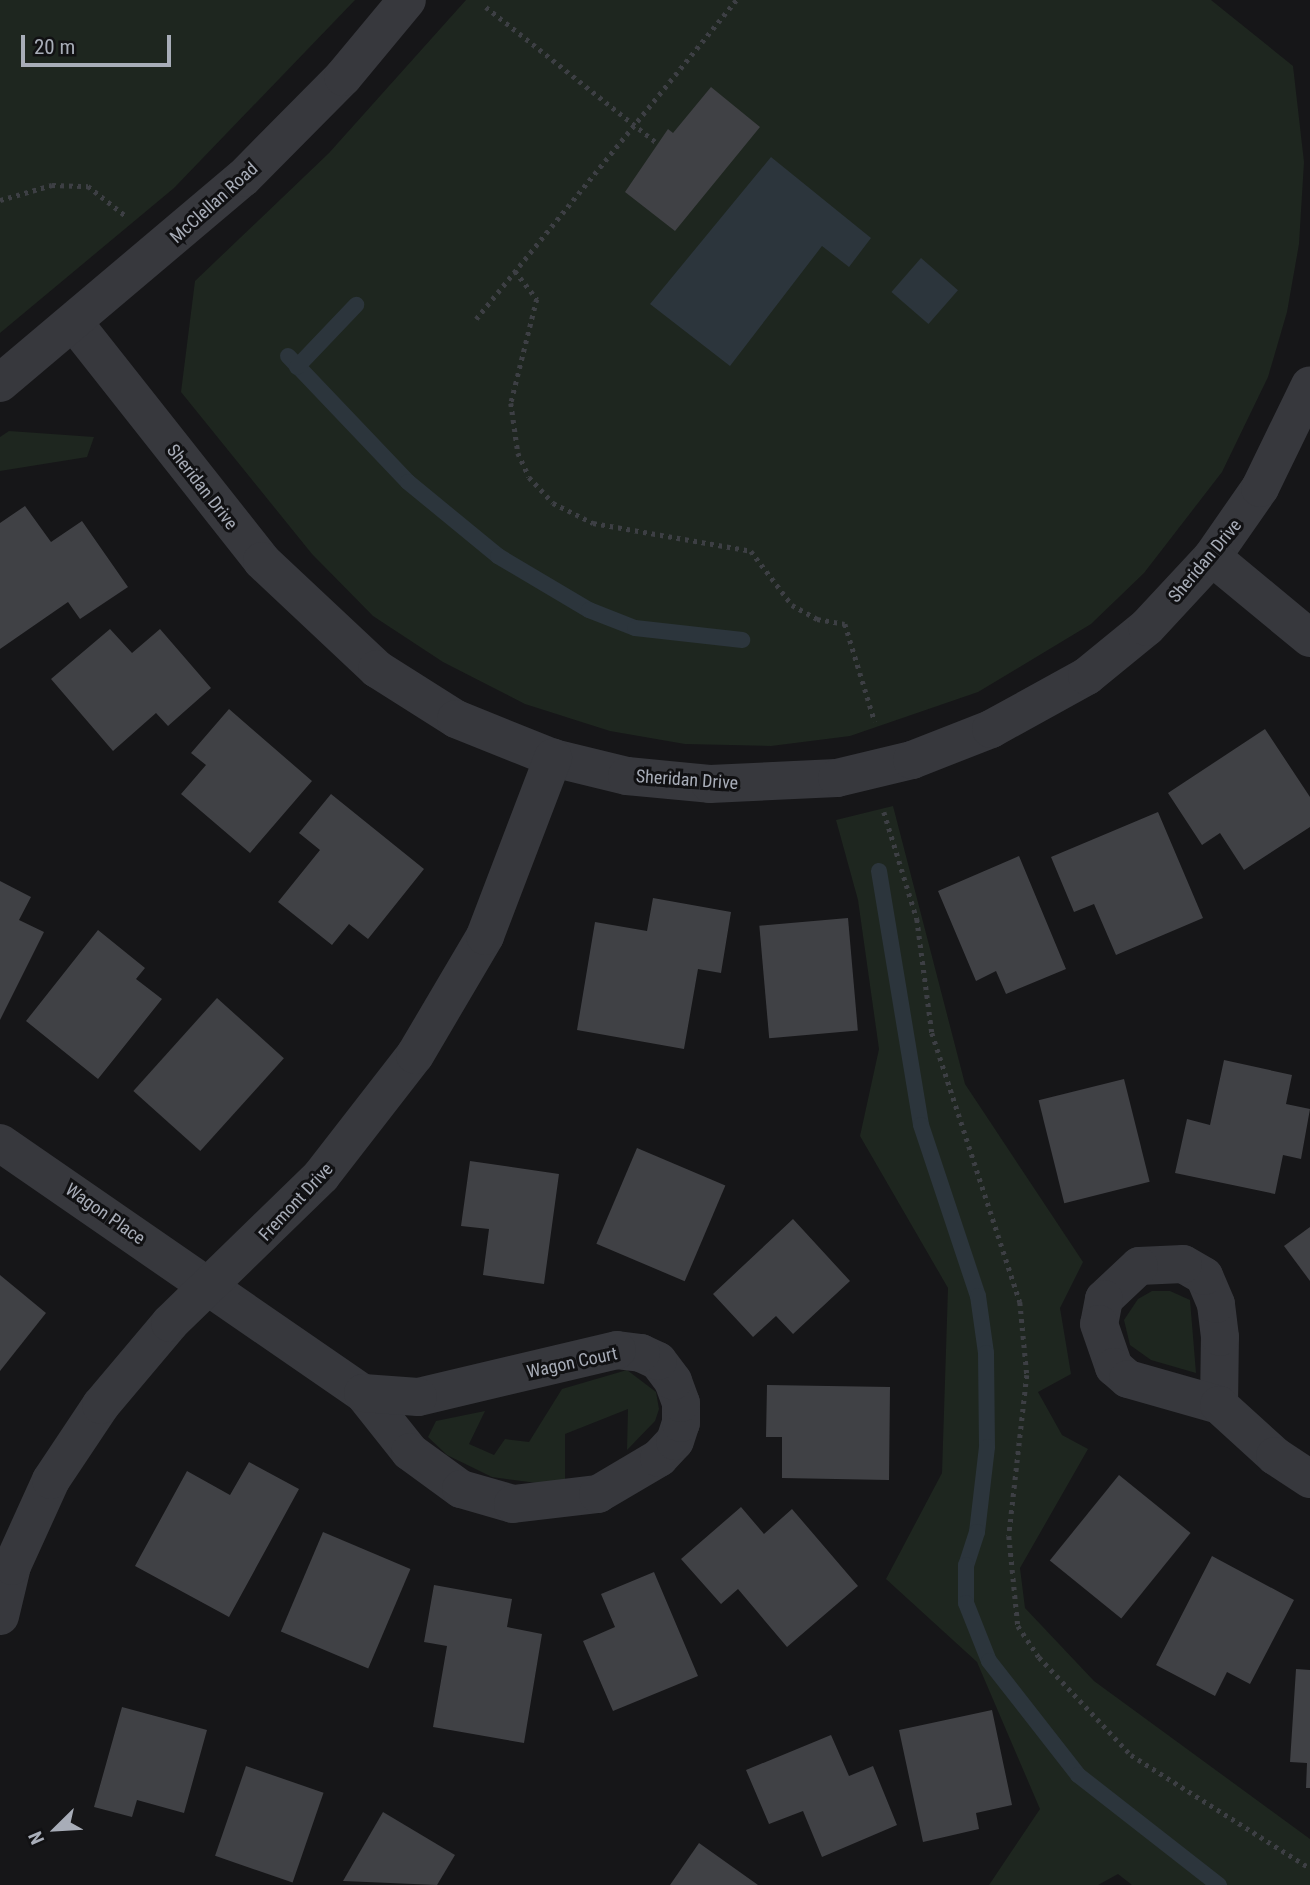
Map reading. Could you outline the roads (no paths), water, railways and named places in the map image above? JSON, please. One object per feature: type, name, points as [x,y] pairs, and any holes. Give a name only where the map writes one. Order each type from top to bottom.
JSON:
[{"type":"street","name":"McClellan Road","points":[[0,383],[75,324],[302,121],[407,0]]},
{"type":"street","name":"Sheridan Drive","points":[[75,324],[262,561],[338,639],[456,719],[553,758],[627,776],[749,785],[837,778],[912,760],[991,729],[1087,676],[1147,627],[1212,557],[1260,488],[1310,385]]},
{"type":"street","points":[[1212,557],[1310,638]]},
{"type":"street","name":"Fremont Drive","points":[[0,1616],[32,1519],[73,1444],[170,1323],[209,1288],[321,1176],[415,1055],[485,936],[553,758]]},
{"type":"street","name":"Wagon Place","points":[[0,1143],[209,1288]]},
{"type":"street","name":"Wagon Court","points":[[209,1288],[363,1393],[410,1452],[437,1474],[461,1489],[513,1504],[575,1500],[620,1484],[659,1458],[675,1441],[681,1423],[673,1381],[658,1361],[641,1353],[617,1350],[418,1397],[363,1393]]},
{"type":"street","points":[[1219,1405],[1275,1456],[1310,1479]]},
{"type":"waterway","points":[[297,367],[356,305]]},
{"type":"waterway","points":[[288,356],[408,482],[498,556],[589,610],[635,628],[742,640]]},
{"type":"waterway","points":[[879,871],[921,1125],[978,1296],[986,1353],[987,1447],[977,1532],[966,1565],[966,1603],[989,1661],[1078,1775],[1219,1885]]}]
